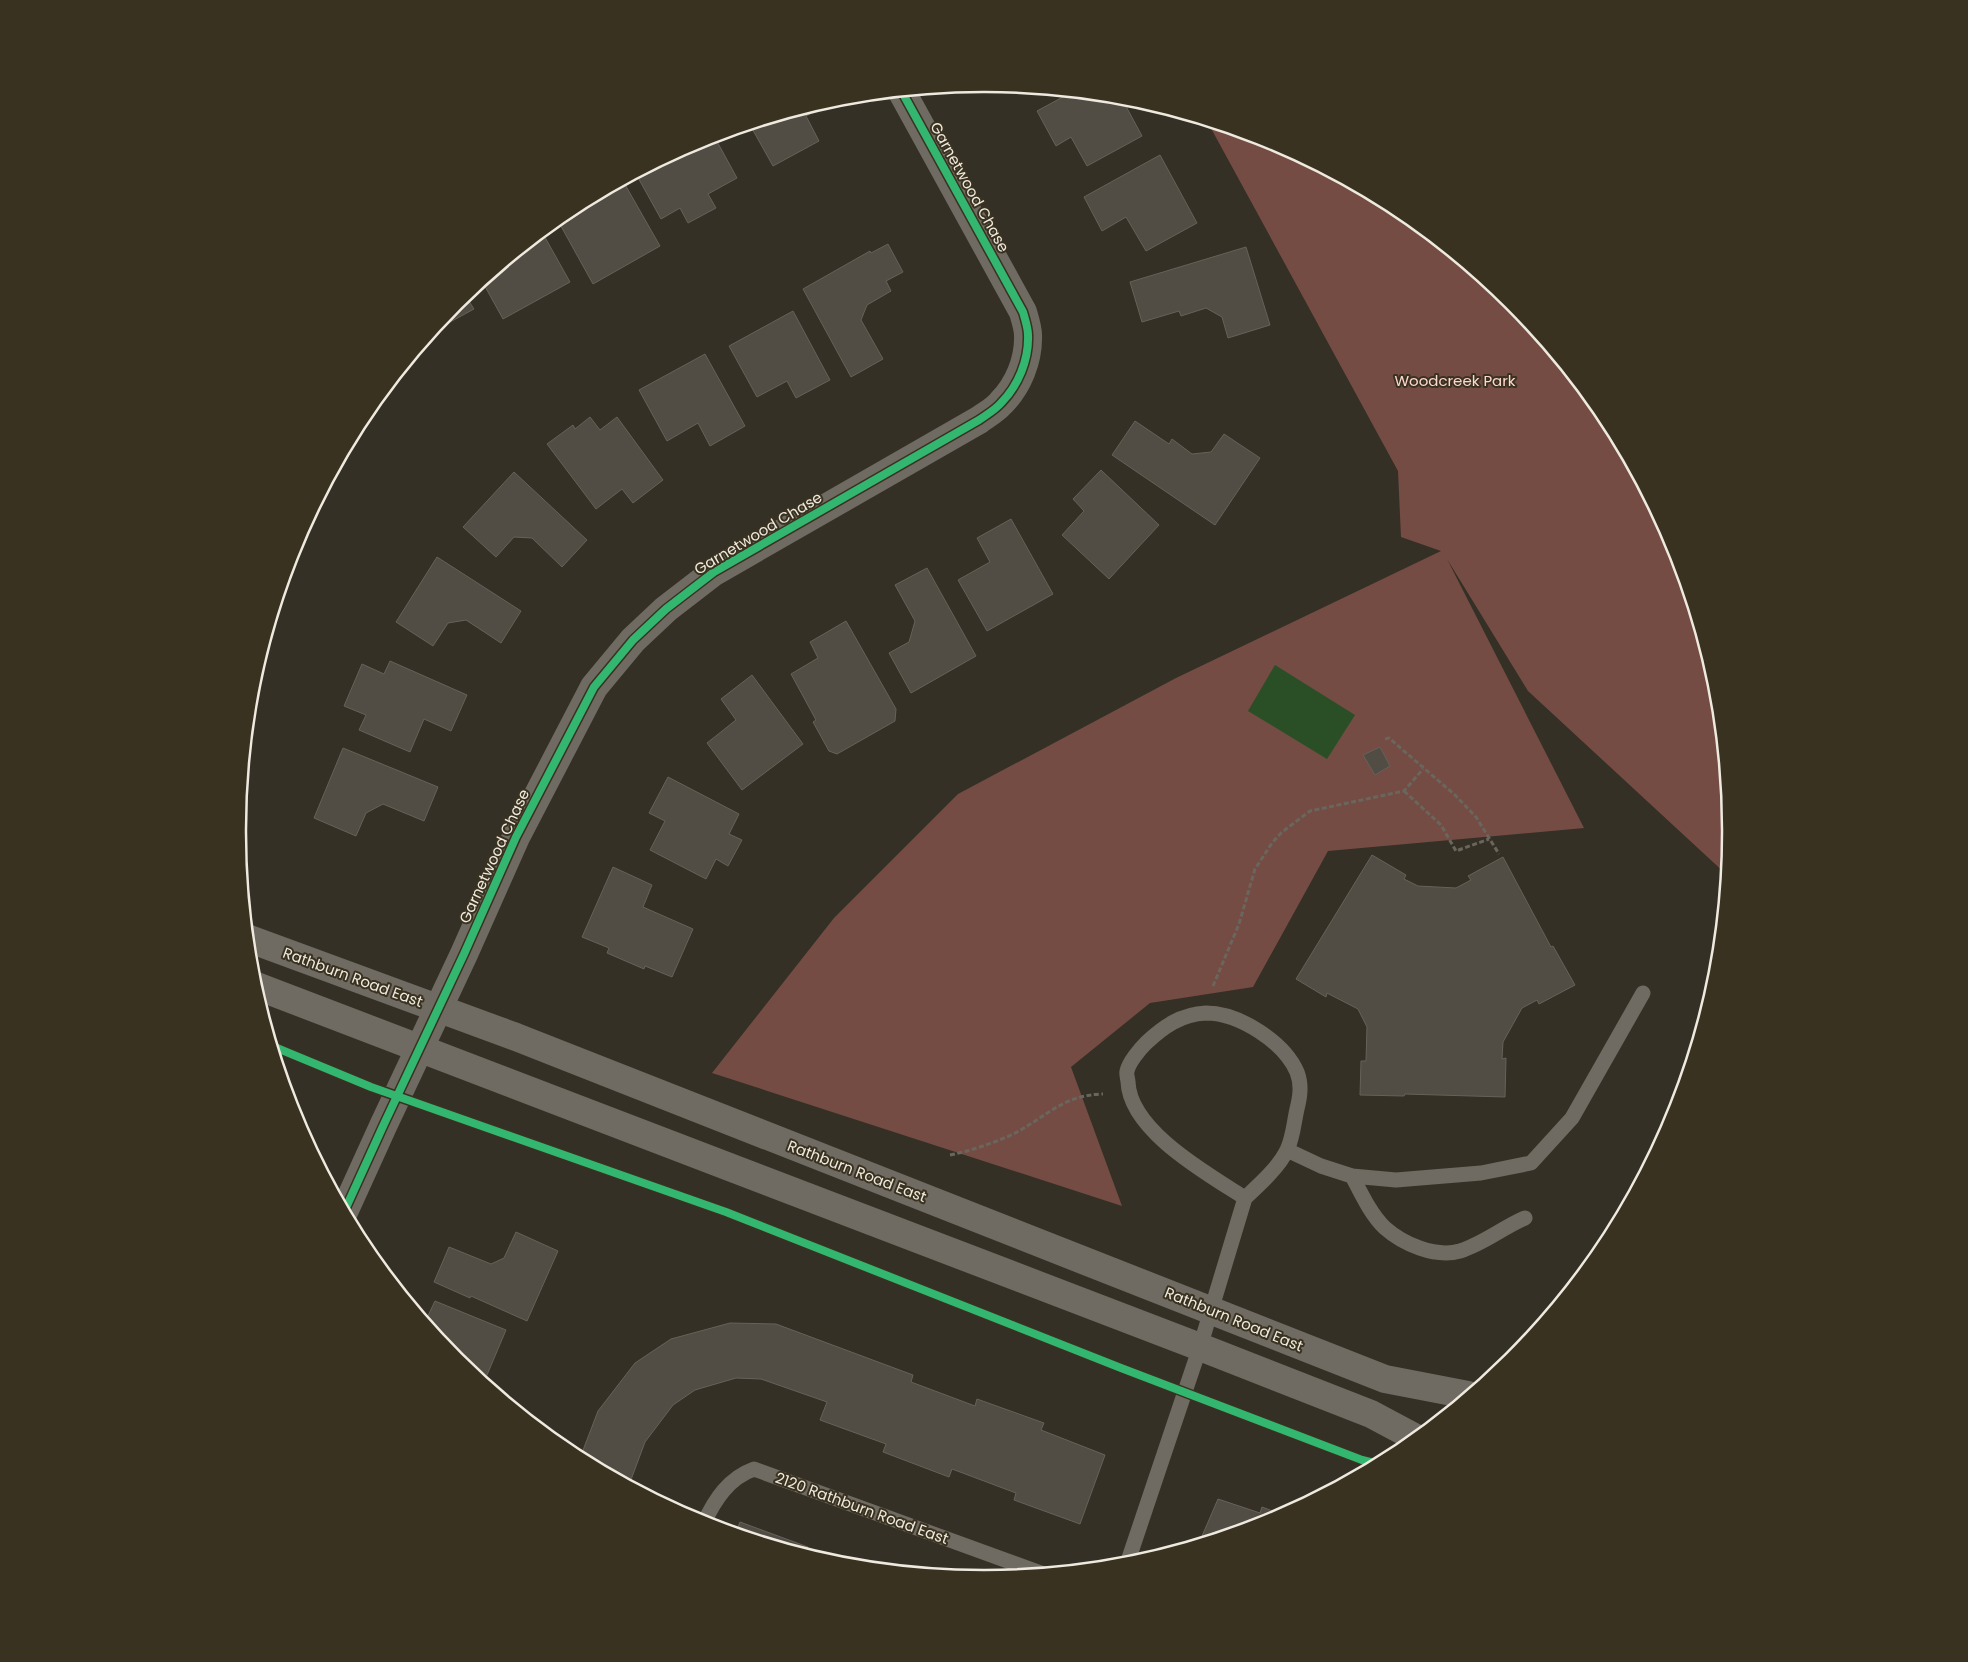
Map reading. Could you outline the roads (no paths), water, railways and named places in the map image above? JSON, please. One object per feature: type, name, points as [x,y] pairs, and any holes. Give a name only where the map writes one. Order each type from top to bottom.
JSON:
[{"type":"street","name":"Garnetwood Chase","points":[[347,1205],[419,1048],[439,1009],[516,837],[594,687],[633,640],[666,609],[714,572],[979,420],[1001,404],[1016,384],[1023,369],[1027,349],[1028,334],[1023,312],[905,97]]},
{"type":"street","name":"Rathburn Road East","points":[[254,941],[525,1041],[1385,1379],[1461,1395]]},
{"type":"street","points":[[263,988],[1200,1347],[1371,1414],[1409,1434]]},
{"type":"lane","points":[[1287,1150],[1321,1166],[1352,1176],[1396,1180],[1481,1173],[1531,1163],[1572,1118],[1643,993]]},
{"type":"lane","points":[[1130,1554],[1212,1310],[1245,1198],[1264,1181],[1287,1150],[1301,1093],[1297,1072],[1272,1040],[1257,1030],[1230,1018],[1201,1014],[1180,1018],[1158,1031],[1141,1048],[1127,1070],[1128,1091],[1143,1118],[1162,1141],[1201,1170],[1245,1198]]},
{"type":"lane","points":[[1352,1176],[1384,1227],[1405,1241],[1420,1248],[1442,1253],[1458,1252],[1476,1245],[1525,1218]]},
{"type":"lane","name":"2120 Rathburn Road East","points":[[708,1516],[726,1487],[741,1474],[754,1469],[1028,1568]]},
{"type":"park label","name":"Woodcreek Park","points":[[1455,380]]}]
